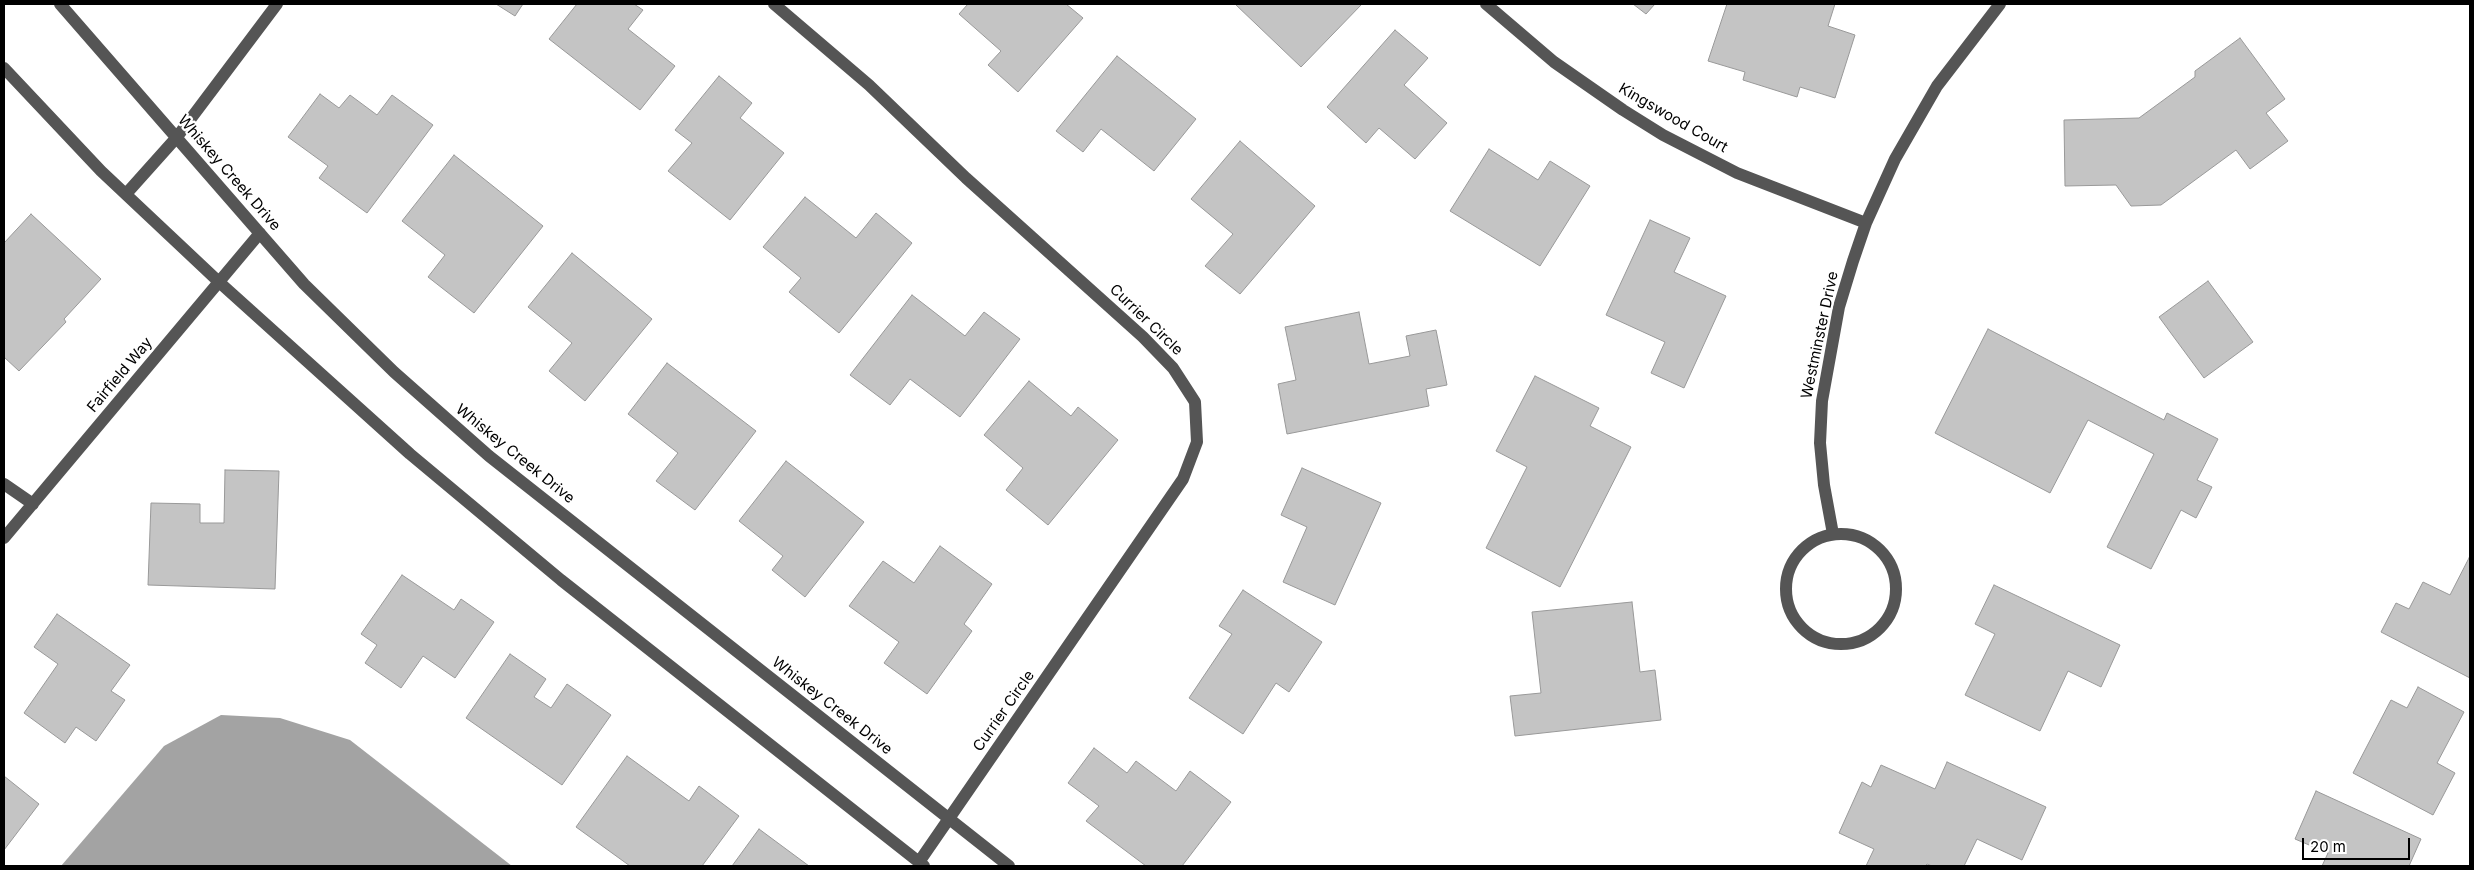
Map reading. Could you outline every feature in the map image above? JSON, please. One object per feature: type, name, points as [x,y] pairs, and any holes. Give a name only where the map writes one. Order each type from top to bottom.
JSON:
[{"type":"street","name":"Whiskey Creek Drive","points":[[60,4],[304,284],[394,372],[489,456],[1009,866]]},
{"type":"street","points":[[126,194],[177,137],[277,4]]},
{"type":"street","name":"Currier Circle","points":[[774,4],[869,85],[966,178],[1143,337],[1174,368],[1195,402],[1197,442],[1183,479],[949,819],[922,864]]},
{"type":"street","name":"Kingswood Court","points":[[1486,4],[1554,62],[1663,135],[1737,173],[1866,223]]},
{"type":"street","name":"Westminster Drive","points":[[1833,534],[1821,460],[1822,401],[1839,307],[1866,223],[1894,159],[1938,86],[2000,4]]},
{"type":"street","points":[[4,68],[101,171],[219,282],[410,454],[561,580],[922,864]]},
{"type":"street","name":"Fairfield Way","points":[[4,538],[260,233]]},
{"type":"street","points":[[4,484],[33,504]]},
{"type":"street","points":[[1833,534],[1852,535],[1866,539],[1882,551],[1891,565],[1897,584],[1896,602],[1888,619],[1871,636],[1858,642],[1838,645],[1827,643],[1809,634],[1792,616],[1786,597],[1786,577],[1794,560],[1806,545],[1823,536],[1833,534]]},
{"type":"shaded area","points":[[221,715],[280,718],[350,740],[512,866],[61,866],[164,746]]},
{"type":"building","points":[[496,4],[523,4],[515,16]]},
{"type":"building","points":[[577,4],[634,4],[643,10],[628,29],[675,66],[640,110],[549,39]]},
{"type":"building","points":[[968,4],[1066,4],[1083,18],[1018,92],[988,65],[1001,51],[959,14]]},
{"type":"building","points":[[1235,4],[1362,4],[1301,67]]},
{"type":"building","points":[[1633,4],[1655,4],[1646,14]]},
{"type":"building","points":[[1727,4],[1835,4],[1828,26],[1855,35],[1835,98],[1800,87],[1797,97],[1743,80],[1745,72],[1708,61]]},
{"type":"building","points":[[1395,30],[1428,58],[1404,85],[1447,123],[1415,159],[1379,128],[1366,143],[1327,107]]},
{"type":"building","points":[[2240,38],[2285,99],[2266,113],[2288,141],[2250,169],[2236,150],[2161,205],[2131,206],[2116,185],[2065,186],[2064,120],[2139,118],[2195,77],[2195,71]]},
{"type":"building","points":[[1117,56],[1196,119],[1154,171],[1101,129],[1083,152],[1056,131]]},
{"type":"building","points":[[719,76],[752,103],[740,118],[784,153],[730,220],[668,171],[692,143],[675,130]]},
{"type":"building","points":[[320,94],[339,108],[350,95],[377,115],[392,95],[433,125],[367,213],[319,178],[328,166],[288,137]]},
{"type":"building","points":[[1240,141],[1315,206],[1240,294],[1205,266],[1233,234],[1191,199]]},
{"type":"building","points":[[1489,149],[1538,180],[1550,161],[1590,186],[1540,266],[1450,211]]},
{"type":"building","points":[[454,155],[543,226],[474,313],[428,277],[445,255],[402,221]]},
{"type":"building","points":[[805,197],[856,238],[876,213],[912,243],[839,333],[789,292],[801,278],[763,247]]},
{"type":"building","points":[[31,214],[101,279],[64,319],[66,322],[19,371],[4,357],[4,243]]},
{"type":"building","points":[[1650,220],[1690,238],[1674,272],[1726,296],[1684,388],[1651,373],[1665,342],[1606,315]]},
{"type":"building","points":[[572,253],[652,319],[585,401],[549,371],[572,343],[528,307]]},
{"type":"building","points":[[2208,281],[2253,342],[2204,378],[2159,317]]},
{"type":"building","points":[[912,295],[965,336],[984,312],[1020,339],[960,417],[910,379],[890,405],[850,375]]},
{"type":"building","points":[[1359,312],[1369,364],[1410,356],[1406,336],[1436,330],[1447,385],[1426,389],[1429,406],[1287,434],[1278,384],[1296,380],[1285,327]]},
{"type":"building","points":[[1988,329],[2164,420],[2167,413],[2218,439],[2197,480],[2212,487],[2196,518],[2181,510],[2151,569],[2107,547],[2154,454],[2088,420],[2050,493],[1935,433]]},
{"type":"building","points":[[667,363],[756,431],[695,510],[656,481],[678,453],[628,414]]},
{"type":"building","points":[[1535,376],[1599,408],[1590,426],[1631,447],[1560,587],[1486,548],[1527,467],[1496,451]]},
{"type":"building","points":[[1029,381],[1071,416],[1078,407],[1118,440],[1048,525],[1006,490],[1023,468],[984,435]]},
{"type":"building","points":[[786,461],[864,522],[805,597],[772,570],[783,556],[739,521]]},
{"type":"building","points":[[1302,468],[1381,503],[1335,605],[1283,582],[1307,527],[1281,515]]},
{"type":"building","points":[[225,470],[279,471],[275,589],[148,585],[151,503],[200,504],[200,523],[224,523]]},
{"type":"building","points":[[940,546],[992,584],[964,624],[972,631],[927,694],[884,663],[899,642],[849,606],[883,561],[914,583]]},
{"type":"building","points":[[2469,558],[2470,678],[2381,632],[2396,603],[2409,609],[2423,582],[2450,595]]},
{"type":"building","points":[[402,575],[454,610],[461,599],[494,622],[455,678],[423,656],[401,688],[365,663],[377,645],[361,634]]},
{"type":"building","points":[[1994,585],[2120,645],[2101,687],[2068,671],[2040,731],[1965,695],[1995,634],[1975,624]]},
{"type":"building","points":[[1243,590],[1322,642],[1289,692],[1276,683],[1243,734],[1189,698],[1232,634],[1219,626]]},
{"type":"building","points":[[1632,602],[1640,672],[1655,670],[1661,720],[1515,736],[1510,696],[1541,693],[1532,612]]},
{"type":"building","points":[[57,614],[130,665],[111,691],[125,700],[96,741],[76,727],[65,743],[24,713],[58,664],[34,647]]},
{"type":"building","points":[[510,654],[546,679],[534,697],[551,708],[567,684],[611,715],[562,785],[466,718]]},
{"type":"building","points":[[2418,687],[2464,712],[2437,763],[2455,773],[2433,815],[2353,773],[2391,700],[2407,708]]},
{"type":"building","points":[[1094,748],[1127,773],[1136,761],[1176,791],[1190,771],[1231,802],[1182,866],[1146,866],[1086,821],[1099,806],[1068,783]]},
{"type":"building","points":[[627,756],[689,801],[699,786],[739,816],[702,866],[630,866],[576,827]]},
{"type":"building","points":[[1947,762],[2046,807],[2022,860],[1977,839],[1964,866],[1932,866],[1927,864],[1925,866],[1866,866],[1874,849],[1839,833],[1862,782],[1871,787],[1881,765],[1935,789]]},
{"type":"building","points":[[4,776],[39,804],[4,850]]},
{"type":"building","points":[[2316,791],[2421,839],[2409,866],[2322,866],[2328,853],[2295,839]]},
{"type":"building","points":[[759,829],[809,866],[732,866]]}]
